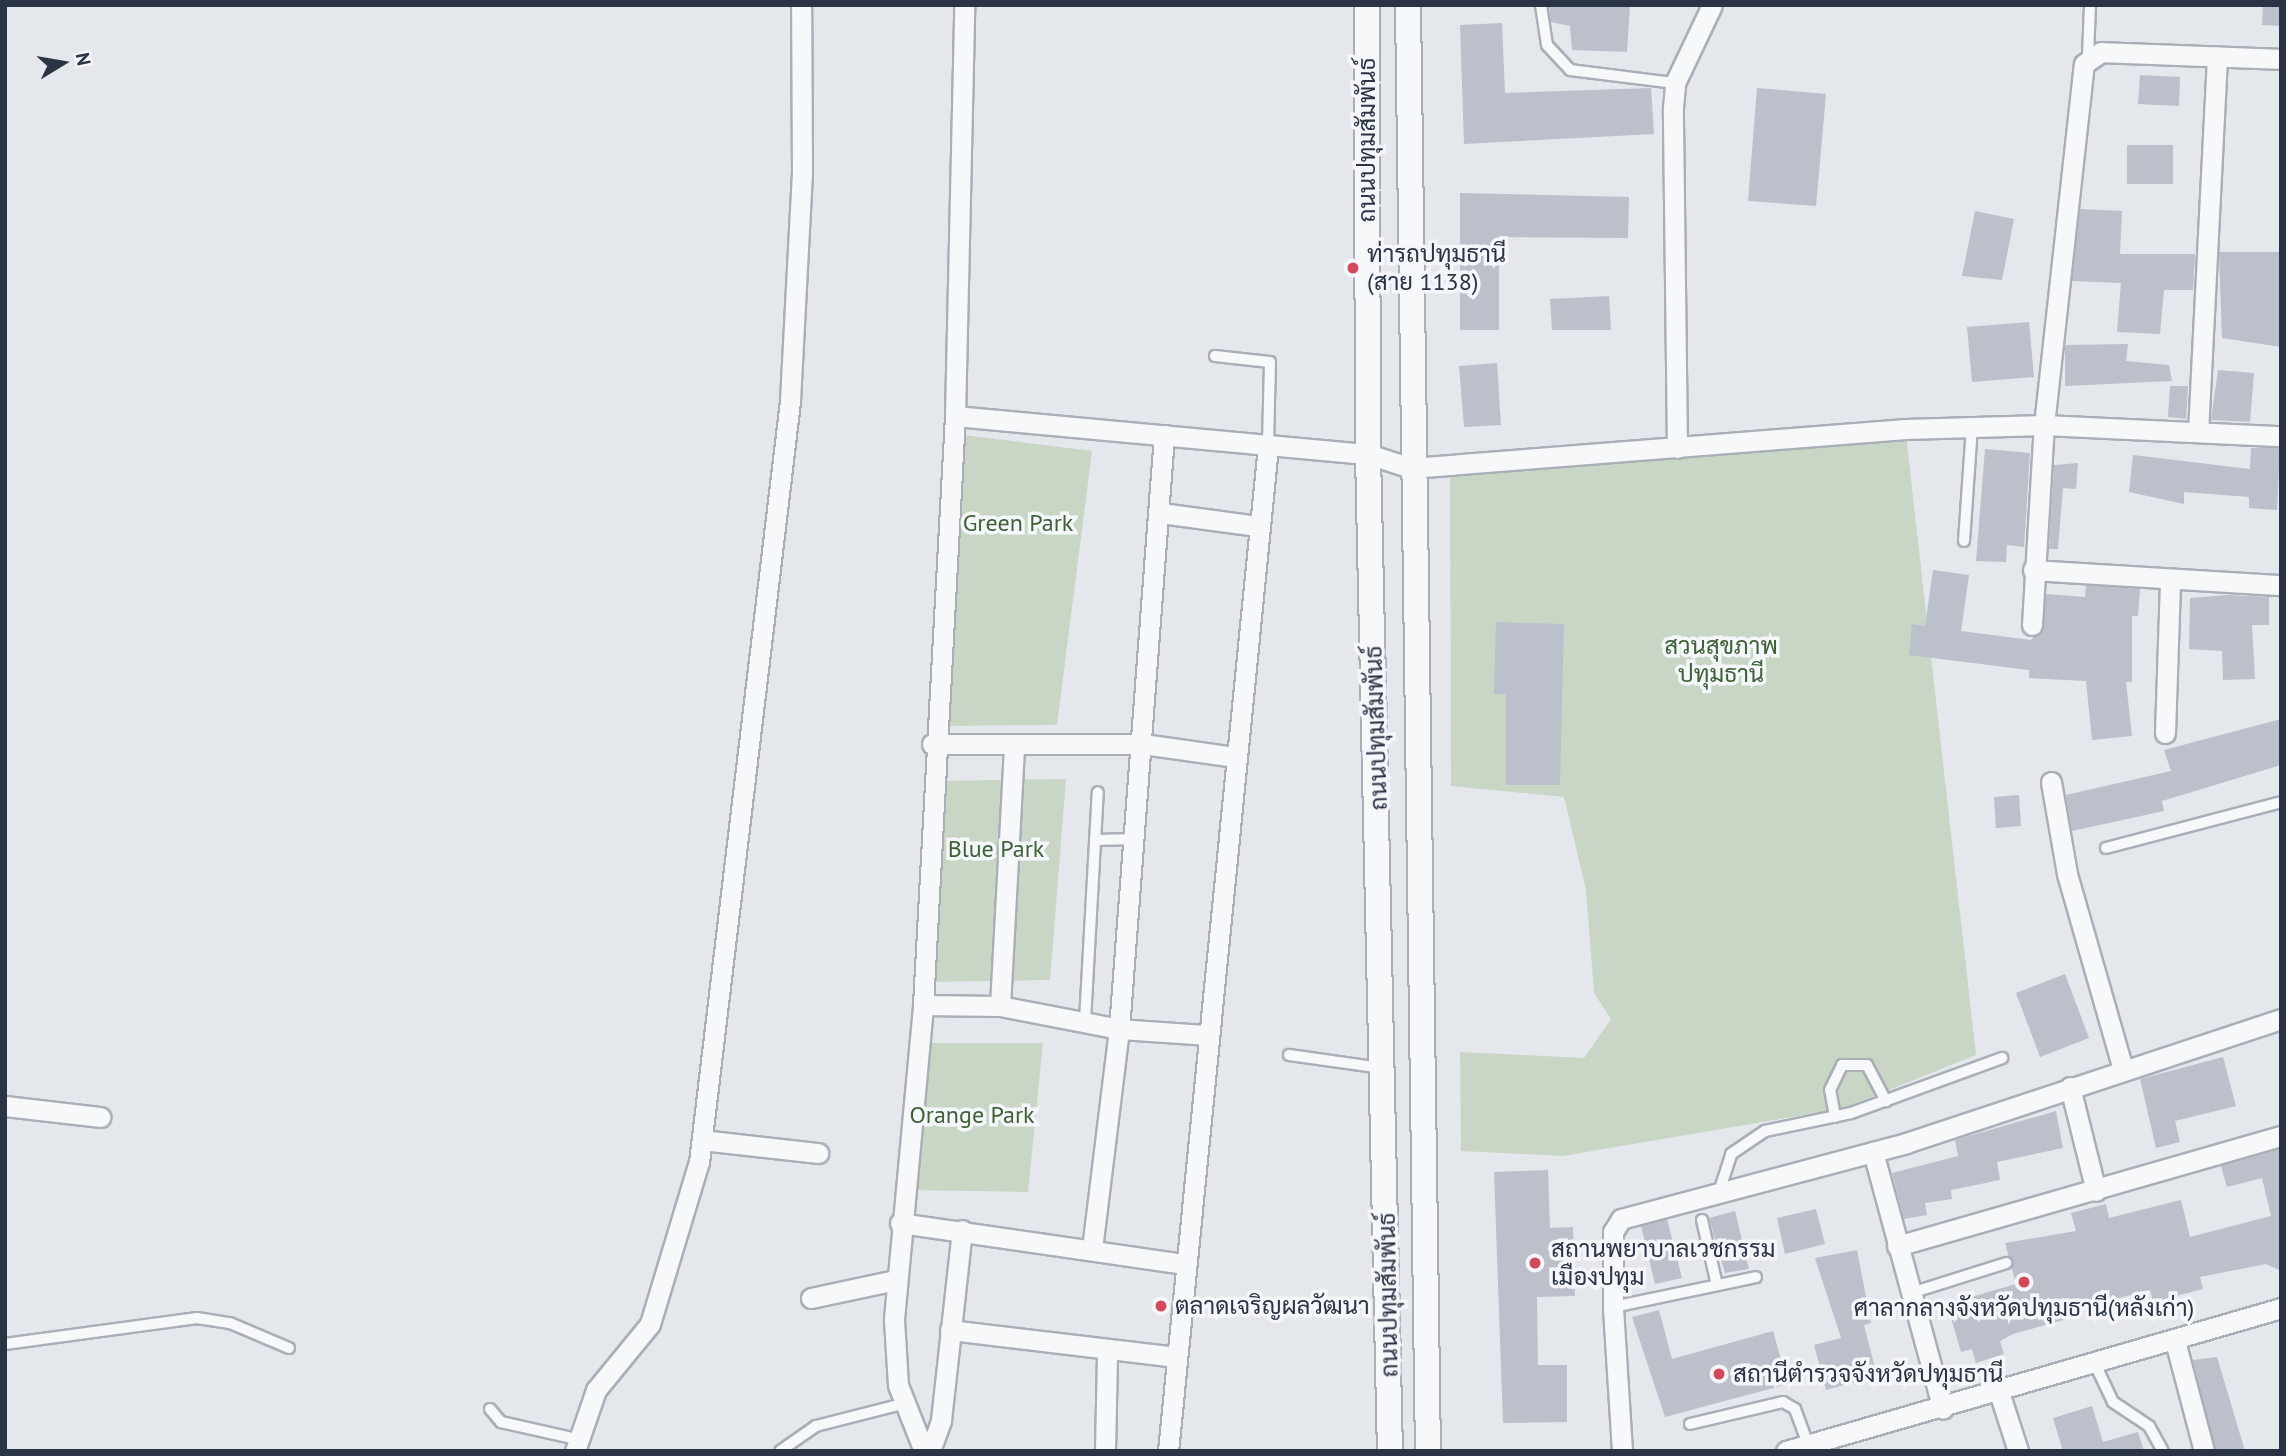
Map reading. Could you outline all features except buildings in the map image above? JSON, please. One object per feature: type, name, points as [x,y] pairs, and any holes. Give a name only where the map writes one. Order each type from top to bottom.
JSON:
[{"type":"street","points":[[576,1445],[596,1390],[650,1324],[683,1228],[702,1140],[790,401],[802,171],[802,5]]},
{"type":"street","points":[[924,1451],[902,1404],[896,1280],[923,1005],[932,744],[955,416],[964,5]]},
{"type":"street","name":"ถนนปทุมสัมพันธ์","points":[[1367,5],[1368,454],[1385,1069],[1390,1451]]},
{"type":"street","name":"ถนนปทุมสัมพันธ์","points":[[1408,5],[1411,468],[1428,1451]]},
{"type":"street","points":[[1677,449],[1675,83],[1712,5]]},
{"type":"street","points":[[2198,432],[2217,56]]},
{"type":"street","points":[[2032,625],[2033,570],[2044,425],[2088,57],[2217,56],[2281,59]]},
{"type":"street","points":[[955,416],[1368,454],[1411,468],[1972,427],[2044,425],[2281,436]]},
{"type":"street","points":[[1092,1249],[1119,1029],[1136,839],[1161,513],[1164,435]]},
{"type":"street","points":[[1168,1451],[1234,757],[1257,526],[1268,446]]},
{"type":"street","points":[[1161,513],[1257,526]]},
{"type":"street","points":[[2033,570],[2281,585]]},
{"type":"street","points":[[2165,733],[2170,579]]},
{"type":"street","points":[[932,744],[1143,744],[1234,757]]},
{"type":"street","points":[[1000,1006],[1014,746]]},
{"type":"street","points":[[2051,782],[2067,874],[2123,1069]]},
{"type":"street","points":[[923,1005],[1000,1006],[1119,1029],[1207,1035]]},
{"type":"street","points":[[1622,1451],[1613,1307],[1617,1223],[1719,1192],[1873,1152],[2281,1019]]},
{"type":"street","points":[[2070,1087],[2096,1191]]},
{"type":"street","points":[[5,1106],[100,1116]]},
{"type":"street","points":[[1897,1246],[2281,1136]]},
{"type":"street","points":[[702,1140],[818,1153]]},
{"type":"street","points":[[1873,1152],[1943,1409]]},
{"type":"street","points":[[900,1223],[1184,1264]]},
{"type":"street","points":[[930,1451],[940,1420],[962,1230]]},
{"type":"street","points":[[811,1298],[896,1280]]},
{"type":"street","points":[[1786,1451],[1809,1448],[2281,1308]]},
{"type":"street","points":[[950,1330],[1107,1353],[1175,1357]]},
{"type":"street","points":[[2175,1341],[2204,1451]]},
{"type":"street","points":[[1105,1451],[1107,1353]]},
{"type":"street","points":[[1999,1392],[2018,1451]]},
{"type":"lane","points":[[1541,5],[1547,45],[1570,70],[1675,83]]},
{"type":"lane","points":[[2088,57],[2090,5]]},
{"type":"lane","points":[[1215,356],[1270,362],[1268,446]]},
{"type":"lane","points":[[1964,541],[1972,427]]},
{"type":"lane","points":[[1085,1021],[1098,792]]},
{"type":"lane","points":[[2106,848],[2281,802]]},
{"type":"lane","points":[[1096,840],[1136,839]]},
{"type":"lane","points":[[1289,1055],[1385,1069]]},
{"type":"lane","points":[[1719,1192],[1731,1154],[1744,1142],[1765,1131],[1835,1117],[2002,1058]]},
{"type":"lane","points":[[1835,1117],[1830,1090],[1842,1065],[1867,1065],[1886,1101]]},
{"type":"lane","points":[[1702,1220],[1717,1285]]},
{"type":"lane","points":[[1911,1293],[2006,1263]]},
{"type":"lane","points":[[1613,1307],[1756,1277]]},
{"type":"lane","points":[[5,1344],[197,1318],[230,1322],[289,1348]]},
{"type":"lane","points":[[2095,1364],[2113,1402],[2149,1426],[2163,1451]]},
{"type":"lane","points":[[1690,1424],[1783,1402],[1796,1409],[1809,1448]]},
{"type":"lane","points":[[780,1451],[816,1426],[902,1404]]},
{"type":"lane","points":[[489,1409],[501,1422],[576,1445]]},
{"type":"green space","name":"Green Park","points":[[963,435],[1092,451],[1057,725],[933,726]]},
{"type":"green space","name":"สวนสุขภาพ ปทุมธานี","points":[[1906,435],[1976,1055],[1844,1108],[1563,1156],[1461,1151],[1460,1052],[1584,1058],[1611,1019],[1594,993],[1586,890],[1564,797],[1451,786],[1450,472]]},
{"type":"green space","name":"Blue Park","points":[[1066,779],[1050,980],[928,982],[935,781]]},
{"type":"green space","name":"Orange Park","points":[[913,1043],[1043,1043],[1028,1192],[907,1190]]},
{"type":"place","name":"ท่ารถปทุมธานี (สาย 1138)","points":[[1353,268]]},
{"type":"place","name":"สถานพยาบาลเวชกรรม เมืองปทุม","points":[[1535,1263]]},
{"type":"place","name":"ศาลากลางจังหวัดปทุมธานี(หลังเก่า)","points":[[2024,1282]]},
{"type":"place","name":"ตลาดเจริญผลวัฒนา","points":[[1161,1306]]},
{"type":"place","name":"สถานีตำรวจจังหวัดปทุมธานี","points":[[1719,1374]]}]
